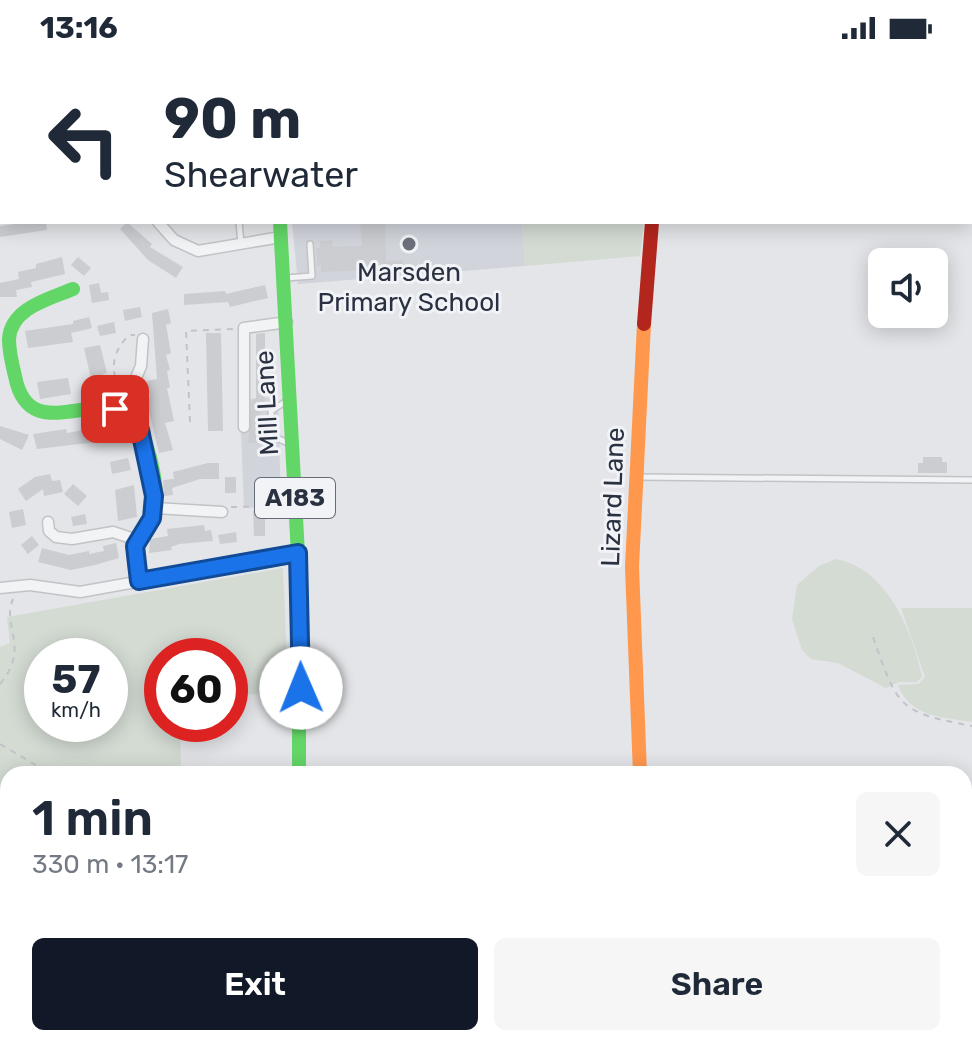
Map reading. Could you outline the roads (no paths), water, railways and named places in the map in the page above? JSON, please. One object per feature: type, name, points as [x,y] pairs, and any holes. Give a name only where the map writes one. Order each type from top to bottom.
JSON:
[{"type":"street","points":[[160,224],[186,248],[210,250],[241,244],[281,229]]},
{"type":"street","name":"Lizard Lane","points":[[639,766],[633,703],[636,477],[652,224]]},
{"type":"street","name":"Mill Lane","points":[[281,229],[298,553],[300,766]]},
{"type":"street","points":[[73,289],[17,317],[9,327],[8,340],[22,399],[43,413],[125,406]]},
{"type":"street","points":[[244,427],[244,328],[287,322]]},
{"type":"street","points":[[125,406],[141,366],[143,339]]},
{"type":"street","points":[[125,406],[140,430],[155,508],[137,540],[135,553],[139,581]]},
{"type":"street","points":[[155,508],[222,512]]},
{"type":"street","points":[[48,522],[49,531],[64,539],[113,532],[137,540]]},
{"type":"street","points":[[0,588],[80,592],[298,553]]},
{"type":"lane","points":[[239,224],[241,244]]},
{"type":"lane","points":[[284,278],[312,276],[310,244]]},
{"type":"lane","points":[[636,477],[972,480]]},
{"type":"place","name":"Marsden Primary School","points":[[409,244]]}]
